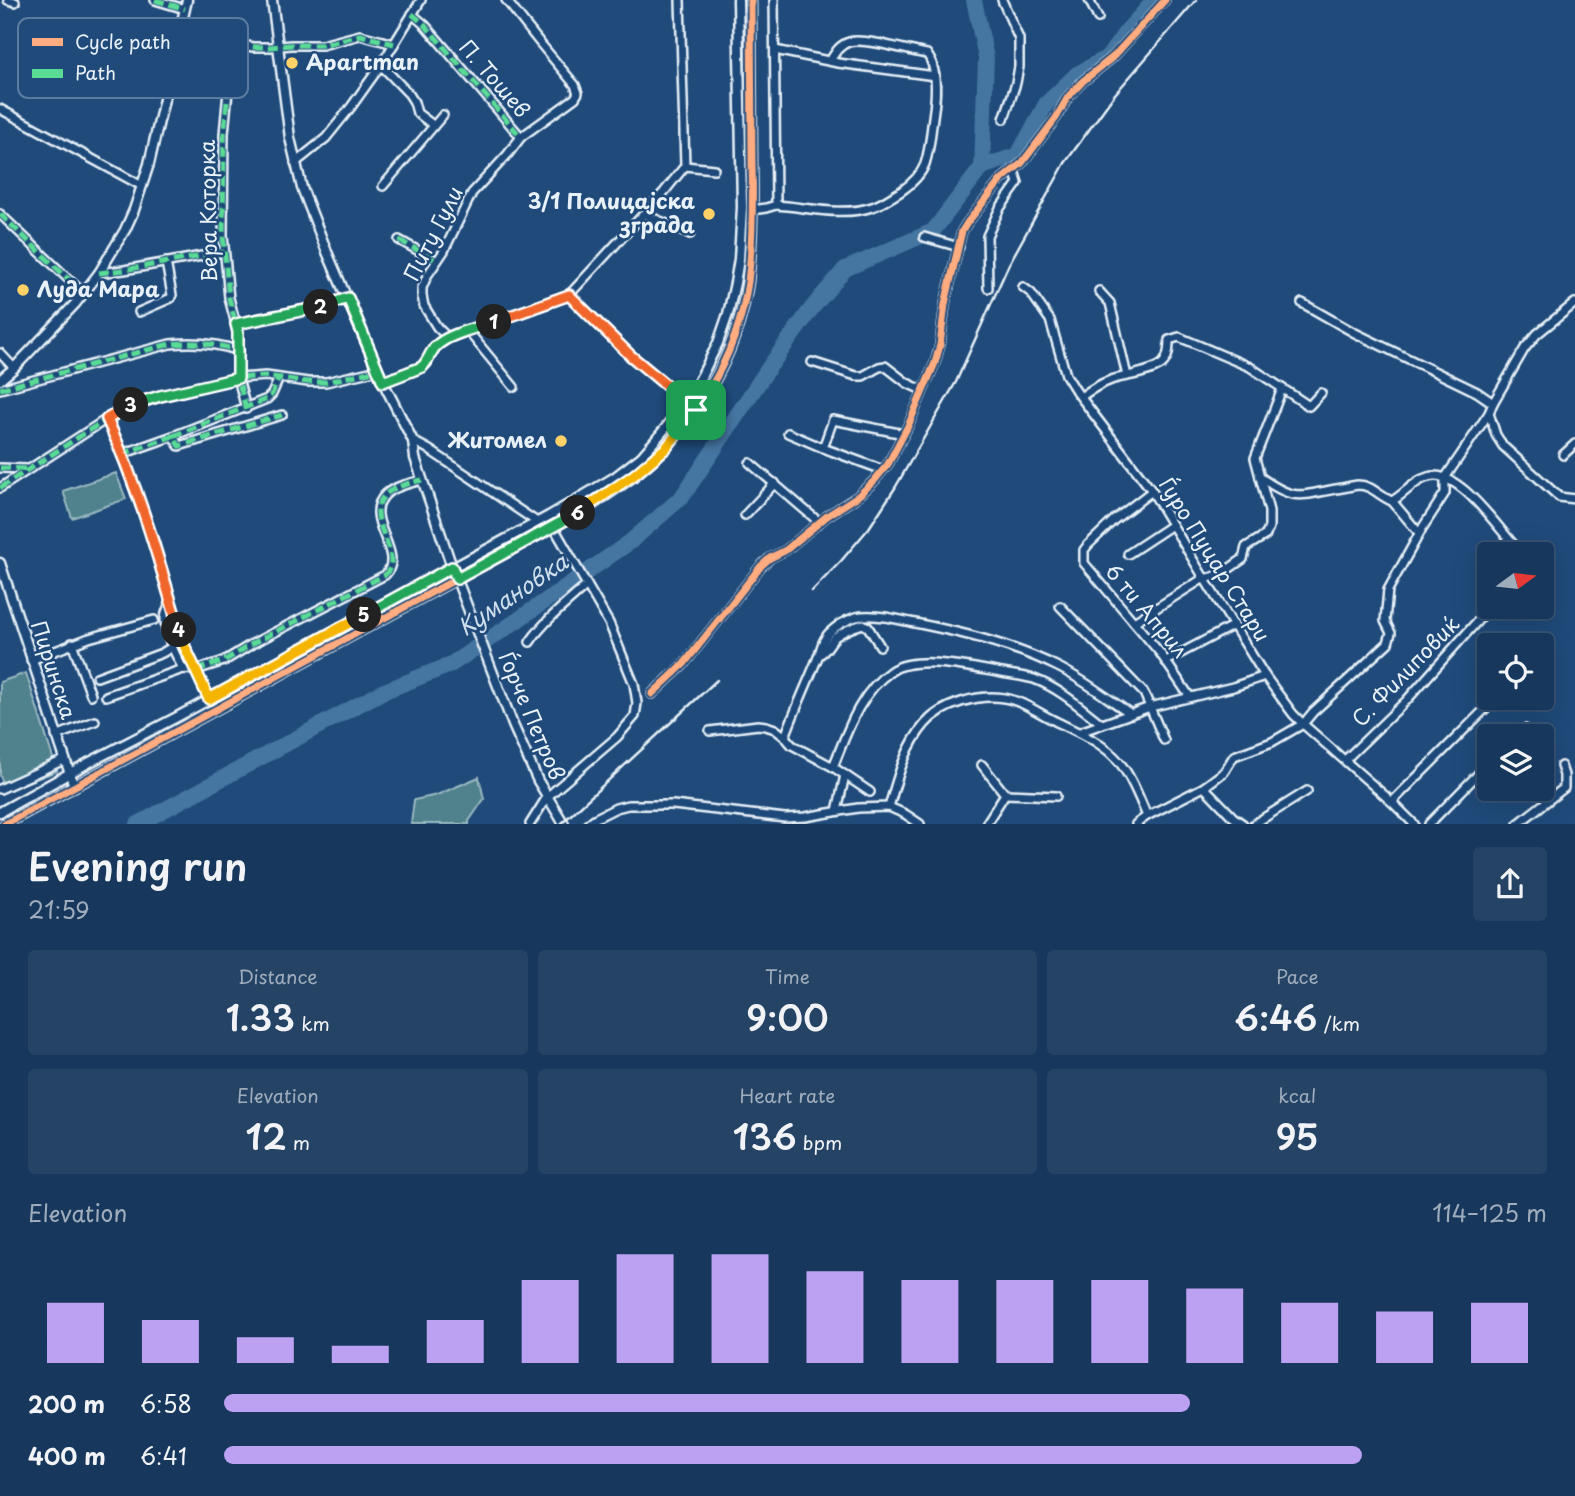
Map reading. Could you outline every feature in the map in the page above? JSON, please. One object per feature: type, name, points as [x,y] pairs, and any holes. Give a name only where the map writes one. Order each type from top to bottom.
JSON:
[{"type":"street","points":[[155,0],[186,4]]},
{"type":"street","name":"Ѓорче Петров","points":[[272,0],[290,138],[312,215],[383,382],[414,441],[415,458],[452,567],[513,725],[538,781],[564,824]]},
{"type":"street","points":[[295,163],[326,138],[351,107],[381,65],[421,0]]},
{"type":"street","name":"Питу Гули","points":[[448,338],[429,316],[422,296],[427,276],[444,251],[472,193],[521,136],[575,98],[578,93],[575,85],[506,0]]},
{"type":"street","points":[[383,382],[422,367],[435,347],[448,338],[569,295],[685,166],[680,0]]},
{"type":"street","points":[[0,812],[537,522],[603,485],[641,457],[686,403],[718,342],[728,314],[739,259],[742,180],[738,0]]},
{"type":"street","points":[[5,824],[587,508],[634,475],[666,448],[706,395],[727,355],[741,315],[750,257],[752,210],[751,0]]},
{"type":"street","points":[[775,0],[776,205]]},
{"type":"street","points":[[1002,0],[1019,39],[1019,67],[1004,119]]},
{"type":"street","points":[[1089,0],[1098,18]]},
{"type":"street","points":[[652,694],[684,664],[761,566],[858,496],[883,471],[904,434],[940,345],[945,304],[962,231],[1001,180],[1022,163],[1056,118],[1068,97],[1113,57],[1165,0]]},
{"type":"street","name":"П. Тошев","points":[[412,14],[425,25],[521,136]]},
{"type":"street","points":[[248,46],[322,45],[360,35],[394,44]]},
{"type":"street","points":[[752,210],[776,205],[856,211],[873,207],[904,189],[917,177],[925,163],[935,104],[934,76],[927,54],[865,42],[849,42],[837,49],[830,61]]},
{"type":"street","points":[[775,50],[934,76]]},
{"type":"street","points":[[381,65],[409,94],[417,113],[433,125]]},
{"type":"street","points":[[0,380],[83,293],[99,273],[125,230],[149,164],[164,98]]},
{"type":"street","name":"Вера Которка","points":[[227,98],[223,134],[224,252],[229,298],[238,332],[238,378],[246,409]]},
{"type":"street","points":[[0,109],[142,186]]},
{"type":"street","points":[[383,186],[443,115]]},
{"type":"street","points":[[685,166],[714,169]]},
{"type":"street","points":[[988,288],[987,236],[1000,208],[1018,183],[1014,170]]},
{"type":"street","points":[[0,214],[83,293]]},
{"type":"street","points":[[644,214],[690,234]]},
{"type":"street","points":[[924,237],[959,247]]},
{"type":"street","points":[[399,240],[437,261]]},
{"type":"street","points":[[99,273],[224,252]]},
{"type":"street","points":[[139,312],[171,298],[166,262]]},
{"type":"street","name":"Ѓуро Пуцар Стари","points":[[1023,287],[1031,293],[1049,320],[1066,375],[1152,491],[1265,676],[1303,724],[1414,824]]},
{"type":"street","points":[[1099,290],[1110,303],[1127,376]]},
{"type":"street","points":[[569,295],[631,356],[696,410]]},
{"type":"street","points":[[236,324],[319,307],[348,298]]},
{"type":"street","points":[[1302,303],[1353,332],[1467,387],[1493,403]]},
{"type":"street","points":[[1136,824],[1205,786],[1224,772],[1234,757],[1272,742],[1303,724],[1312,712],[1388,643],[1391,633],[1385,621],[1388,590],[1419,533],[1445,493],[1445,478],[1489,413],[1525,348],[1537,334],[1575,303]]},
{"type":"street","points":[[468,331],[514,387]]},
{"type":"street","points":[[1081,397],[1091,389],[1110,381],[1162,364],[1169,351],[1169,340],[1179,337],[1250,367],[1309,406],[1321,393]]},
{"type":"street","points":[[0,389],[170,344],[185,342],[225,346],[239,351]]},
{"type":"street","points":[[0,354],[14,368]]},
{"type":"street","points":[[812,362],[856,376],[863,376],[885,366],[907,383],[922,390]]},
{"type":"street","points":[[0,488],[118,411],[143,401],[238,378],[266,376],[326,382],[378,370]]},
{"type":"street","points":[[122,454],[267,399],[279,378]]},
{"type":"street","points":[[1134,622],[1204,578],[1212,579],[1243,559],[1246,547],[1266,535],[1269,511],[1255,458],[1282,389]]},
{"type":"street","points":[[1489,413],[1496,435],[1503,446],[1559,497],[1575,499]]},
{"type":"street","points":[[173,436],[179,446],[282,415]]},
{"type":"street","points":[[107,419],[150,531],[184,645],[209,699]]},
{"type":"street","points":[[823,448],[833,420],[904,434]]},
{"type":"street","points":[[788,433],[883,471]]},
{"type":"street","points":[[414,441],[537,522]]},
{"type":"street","points":[[1563,455],[1575,443]]},
{"type":"street","points":[[750,463],[819,522]]},
{"type":"street","points":[[0,468],[27,469]]},
{"type":"street","points":[[1392,501],[1415,482],[1436,475],[1445,478],[1471,495],[1512,542]]},
{"type":"street","points":[[1260,477],[1290,495],[1302,496],[1358,485],[1373,489],[1392,501],[1419,533]]},
{"type":"street","points":[[106,696],[183,668],[196,670],[223,661],[385,575],[391,567],[391,561],[377,508],[388,492],[422,480]]},
{"type":"street","points":[[745,515],[775,483]]},
{"type":"street","name":"6 ти Април","points":[[1152,491],[1114,520],[1084,550],[1084,563],[1166,661],[1190,697]]},
{"type":"street","points":[[1128,554],[1172,525]]},
{"type":"street","points":[[530,824],[547,797],[617,737],[635,716],[637,703],[626,661],[601,606],[553,527]]},
{"type":"street","name":"Пиринска","points":[[0,563],[74,786]]},
{"type":"street","points":[[530,642],[557,611],[587,585]]},
{"type":"street","points":[[171,601],[164,615],[172,647],[183,668]]},
{"type":"street","points":[[1060,606],[1144,693],[1164,740]]},
{"type":"street","points":[[785,737],[827,635],[839,625],[866,616],[897,619],[948,630],[1029,654],[1079,679],[1130,714]]},
{"type":"street","points":[[31,660],[72,643],[154,620]]},
{"type":"street","name":"С. Филиповиќ","points":[[1345,760],[1406,701],[1479,620]]},
{"type":"street","points":[[819,656],[834,638],[863,624],[868,627],[880,646]]},
{"type":"street","points":[[1166,661],[1234,625]]},
{"type":"street","points":[[72,643],[91,695]]},
{"type":"street","points":[[97,677],[172,647]]},
{"type":"street","points":[[833,767],[858,708],[876,683],[894,669],[912,664],[966,667],[1033,679],[1053,688],[1102,724]]},
{"type":"street","points":[[1080,732],[1150,707],[1233,687],[1265,676]]},
{"type":"street","points":[[889,807],[899,773],[914,740],[926,723],[943,709],[962,702],[1004,698],[1080,732],[1099,744],[1120,763],[1147,816]]},
{"type":"street","points":[[1392,802],[1484,710]]},
{"type":"street","points":[[56,736],[95,721]]},
{"type":"street","points":[[710,731],[758,725],[775,729],[792,745],[833,767],[870,792]]},
{"type":"street","points":[[0,789],[64,760]]},
{"type":"street","points":[[982,765],[1004,794]]},
{"type":"street","points":[[1518,824],[1564,788],[1561,766]]},
{"type":"street","points":[[837,811],[845,775]]},
{"type":"street","points":[[1429,824],[1477,775]]},
{"type":"street","points":[[1205,786],[1233,817],[1243,824]]},
{"type":"street","points":[[1254,824],[1307,791]]},
{"type":"street","points":[[1004,794],[1056,796]]},
{"type":"street","points":[[986,824],[1004,794]]},
{"type":"street","points":[[589,824],[616,808],[628,805],[673,805],[785,818],[874,806],[889,807],[920,824]]},
{"type":"green space","points":[[116,473],[126,499],[72,518],[63,491]]},
{"type":"green space","points":[[26,673],[57,771],[5,791],[0,775],[0,682]]},
{"type":"green space","points":[[479,777],[484,799],[469,824],[411,824],[414,800],[437,795]]},
{"type":"waterway","points":[[974,0],[986,58],[982,167]]},
{"type":"waterway","points":[[982,167],[1018,155],[1046,104],[1077,74],[1108,57],[1125,33],[1155,0]]},
{"type":"waterway","name":"Кумановка","points":[[138,824],[382,692],[450,665],[630,542],[682,497],[770,366],[812,308],[845,269],[933,231],[982,167]]},
{"type":"railway","points":[[812,591],[869,528],[895,488],[956,382],[1009,264],[1065,163],[1115,94],[1196,0]]},
{"type":"railway","points":[[561,824],[717,680]]},
{"type":"marked path","points":[[155,0],[185,9]]},
{"type":"marked path","points":[[412,14],[425,25],[521,137]]},
{"type":"marked path","points":[[248,46],[322,45],[360,35],[394,44]]},
{"type":"marked path","points":[[227,98],[224,134],[223,235],[229,298],[238,332],[238,378],[246,409]]},
{"type":"marked path","points":[[0,214],[83,293]]},
{"type":"marked path","points":[[399,240],[437,261]]},
{"type":"marked path","points":[[99,273],[224,252]]},
{"type":"marked path","points":[[0,389],[170,344],[204,344],[239,351]]},
{"type":"marked path","points":[[0,488],[119,411],[143,401],[238,378],[266,376],[326,382],[378,370]]},
{"type":"marked path","points":[[173,436],[267,399],[279,378]]},
{"type":"marked path","points":[[122,454],[173,436],[179,446],[282,415]]},
{"type":"marked path","points":[[107,419],[150,531],[184,645],[209,699]]},
{"type":"marked path","points":[[0,468],[27,469]]},
{"type":"marked path","points":[[196,670],[224,661],[385,575],[391,556],[380,524],[379,503],[394,489],[422,480]]},
{"type":"cycle path","points":[[5,824],[587,508],[635,475],[657,456],[710,389],[734,337],[748,282],[752,205],[751,0]]},
{"type":"cycle path","points":[[652,694],[684,664],[761,566],[858,496],[888,464],[908,426],[935,363],[962,231],[1001,180],[1022,163],[1056,118],[1068,97],[1113,57],[1165,0]]},
{"type":"place","name":"Apartman","points":[[292,63]]},
{"type":"place","name":"3/1 Полицајска зграда","points":[[709,214]]},
{"type":"place","name":"Луда Мара","points":[[23,290]]},
{"type":"place","name":"Житомел","points":[[561,441]]},
{"type":"route","points":[[569,295],[631,356],[696,410],[666,448],[634,475],[587,508],[457,579],[452,567],[209,699],[184,645],[150,531],[107,419],[118,411],[143,401],[238,378],[236,324],[309,310],[348,298],[383,382],[422,367],[435,347],[448,338],[569,295]]}]
